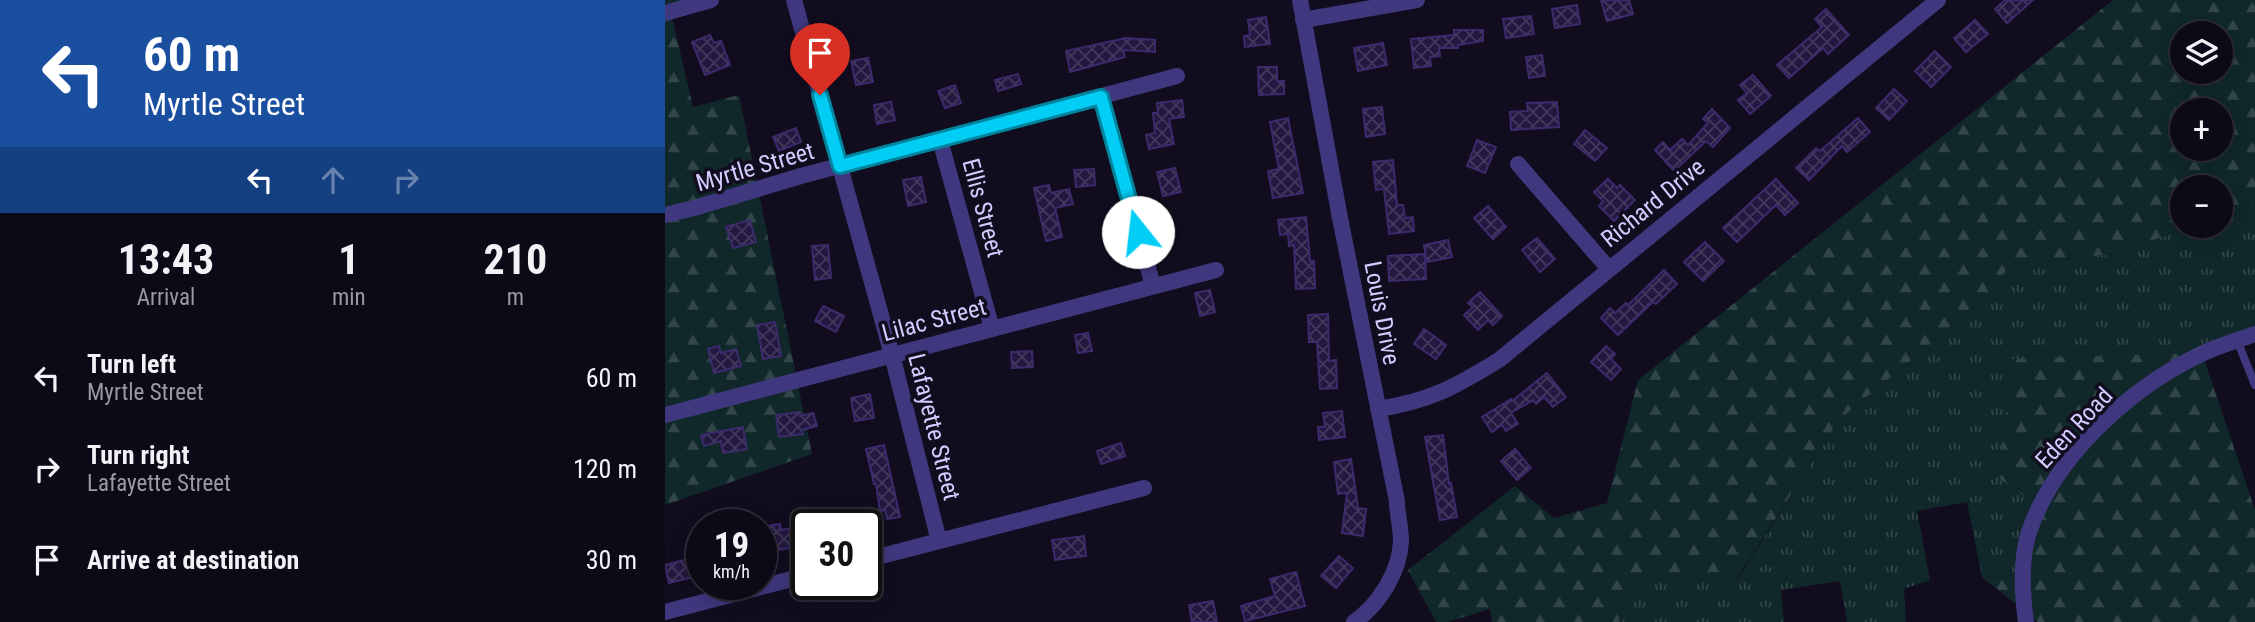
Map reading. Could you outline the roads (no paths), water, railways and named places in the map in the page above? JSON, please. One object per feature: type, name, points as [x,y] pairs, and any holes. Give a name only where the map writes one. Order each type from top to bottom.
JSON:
[{"type":"street","points":[[665,12],[711,0]]},
{"type":"street","name":"Lafayette Street","points":[[794,0],[892,355],[939,541]]},
{"type":"street","name":"Louis Drive","points":[[1300,0],[1397,501],[1401,542],[1392,575],[1372,606],[1354,622]]},
{"type":"street","points":[[1303,20],[1417,0]]},
{"type":"street","name":"Richard Drive","points":[[1378,409],[1432,397],[1499,360],[1938,0]]},
{"type":"street","name":"Myrtle Street","points":[[665,215],[1177,76]]},
{"type":"street","points":[[1101,97],[1153,286]]},
{"type":"street","name":"Ellis Street","points":[[940,140],[992,329]]},
{"type":"street","points":[[1518,164],[1609,269]]},
{"type":"street","name":"Lilac Street","points":[[665,415],[1216,270]]},
{"type":"street","name":"Eden Road","points":[[2026,622],[2024,558],[2029,532],[2047,492],[2064,466],[2085,441],[2143,389],[2195,356],[2255,334]]},
{"type":"street","points":[[882,556],[1144,488]]},
{"type":"street","points":[[665,612],[791,579]]},
{"type":"lane","points":[[2237,340],[2255,385]]}]
